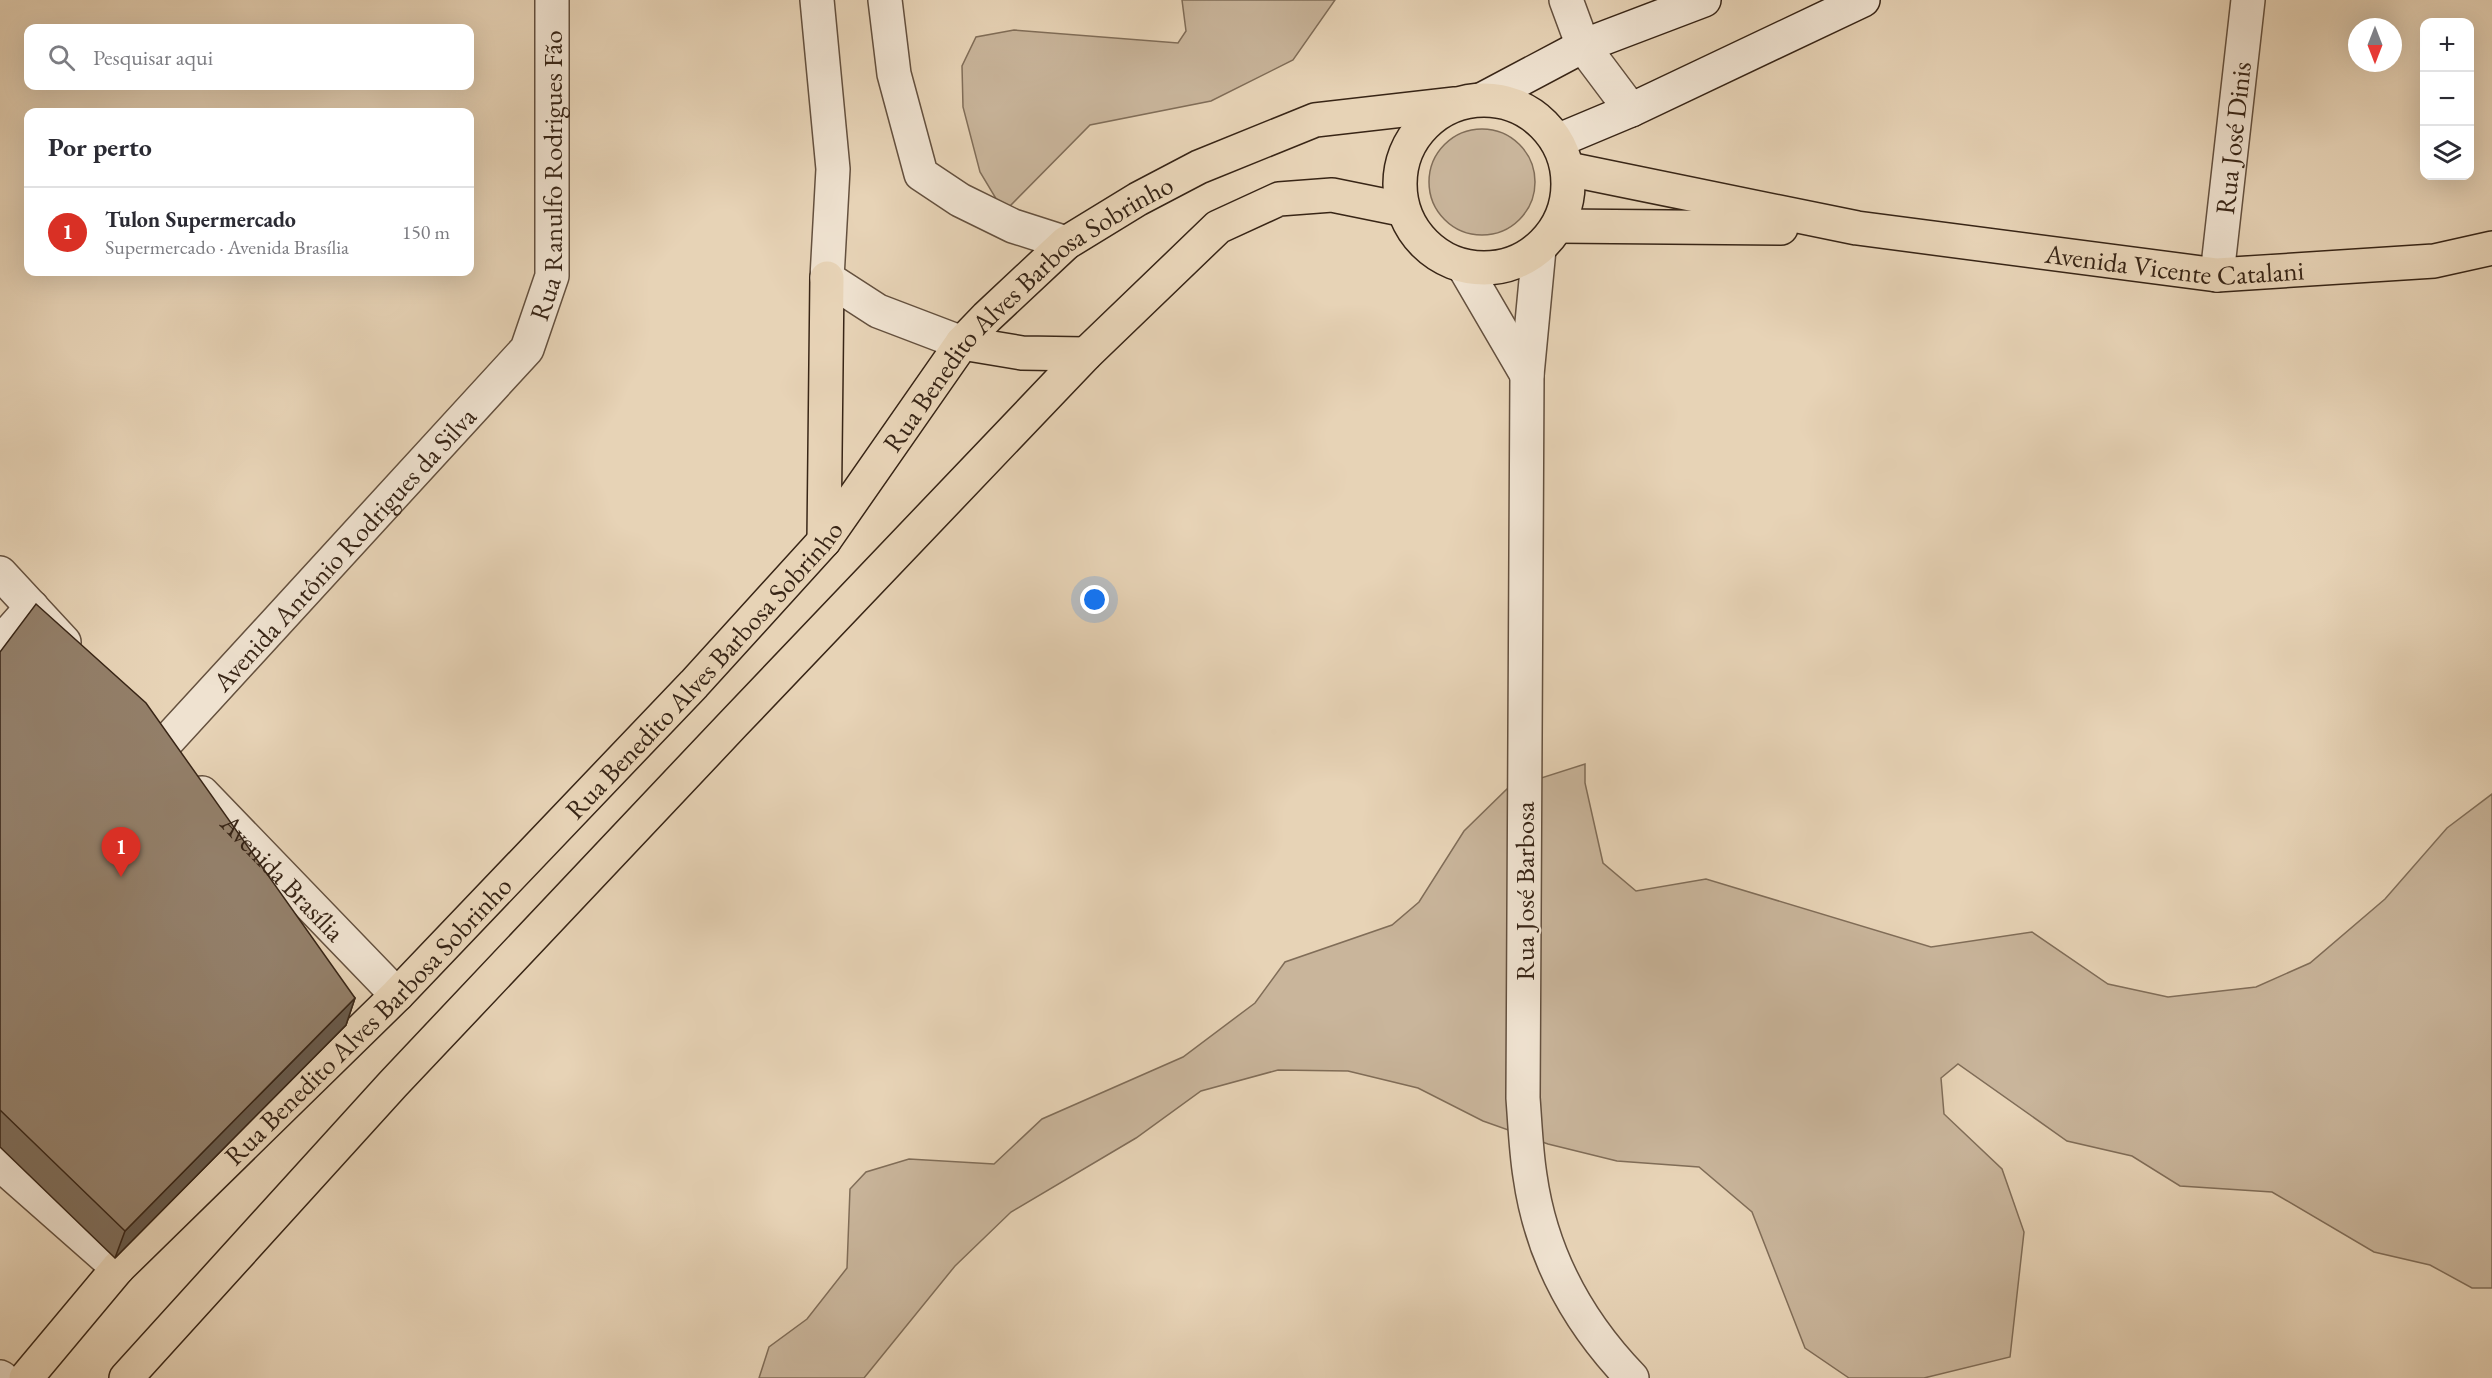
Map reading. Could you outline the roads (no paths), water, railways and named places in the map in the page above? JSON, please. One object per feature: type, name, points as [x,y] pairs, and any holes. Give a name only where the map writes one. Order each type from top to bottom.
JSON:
[{"type":"main road","points":[[1469,102],[1513,104],[1538,119],[1563,155],[1568,198],[1549,237],[1516,263],[1491,269],[1464,267],[1440,257],[1420,240],[1401,208],[1399,191],[1401,163],[1412,138],[1430,118],[1469,102]]},
{"type":"main road","name":"Rua Benedito Alves Barbosa Sobrinho","points":[[26,1378],[118,1268],[397,995],[694,684],[824,541],[962,343],[987,316],[1066,243],[1199,167],[1315,120],[1469,102]]},
{"type":"main road","name":"Avenida Vicente Catalani","points":[[1563,155],[1857,228],[2217,275],[2434,261],[2492,248]]},
{"type":"main road","name":"Rua Benedito Alves Barbosa Sobrinho","points":[[126,1378],[401,1075],[1086,354],[1218,227],[1279,199],[1332,195],[1401,208]]},
{"type":"main road","name":"Avenida Vicente Catalani","points":[[1549,237],[1857,228]]},
{"type":"main road","points":[[824,541],[827,278]]},
{"type":"main road","points":[[962,343],[1022,353],[1086,354]]},
{"type":"street","name":"Rua Ranulfo Rodrigues Fão","points":[[527,349],[552,276],[552,0]]},
{"type":"street","points":[[817,0],[833,168],[827,278],[878,311],[962,343]]},
{"type":"street","points":[[885,0],[894,74],[921,174],[960,200],[1013,226],[1066,243]]},
{"type":"street","points":[[1566,0],[1582,46],[1631,110]]},
{"type":"street","name":"Rua Benedito Alves Barbosa Sobrinho","points":[[1469,102],[1582,46],[1704,0]]},
{"type":"street","points":[[1563,155],[1631,110],[1863,0]]},
{"type":"street","name":"Rua José Dinis","points":[[2217,275],[2248,0]]},
{"type":"street","name":"Rua José Barbosa","points":[[1549,237],[1527,375],[1523,1098],[1530,1177],[1540,1225],[1557,1271],[1580,1314],[1609,1354],[1632,1378]]},
{"type":"street","points":[[1464,267],[1527,375]]},
{"type":"street","name":"Avenida Antônio Rodrigues da Silva","points":[[174,764],[527,349]]},
{"type":"street","points":[[0,573],[85,665]]},
{"type":"street","points":[[0,643],[32,607]]},
{"type":"street","name":"Avenida Brasília","points":[[138,724],[397,995]]},
{"type":"street","points":[[0,1164],[118,1268]]},
{"type":"place","name":"Tulon Supermercado","points":[[121,877]]}]
